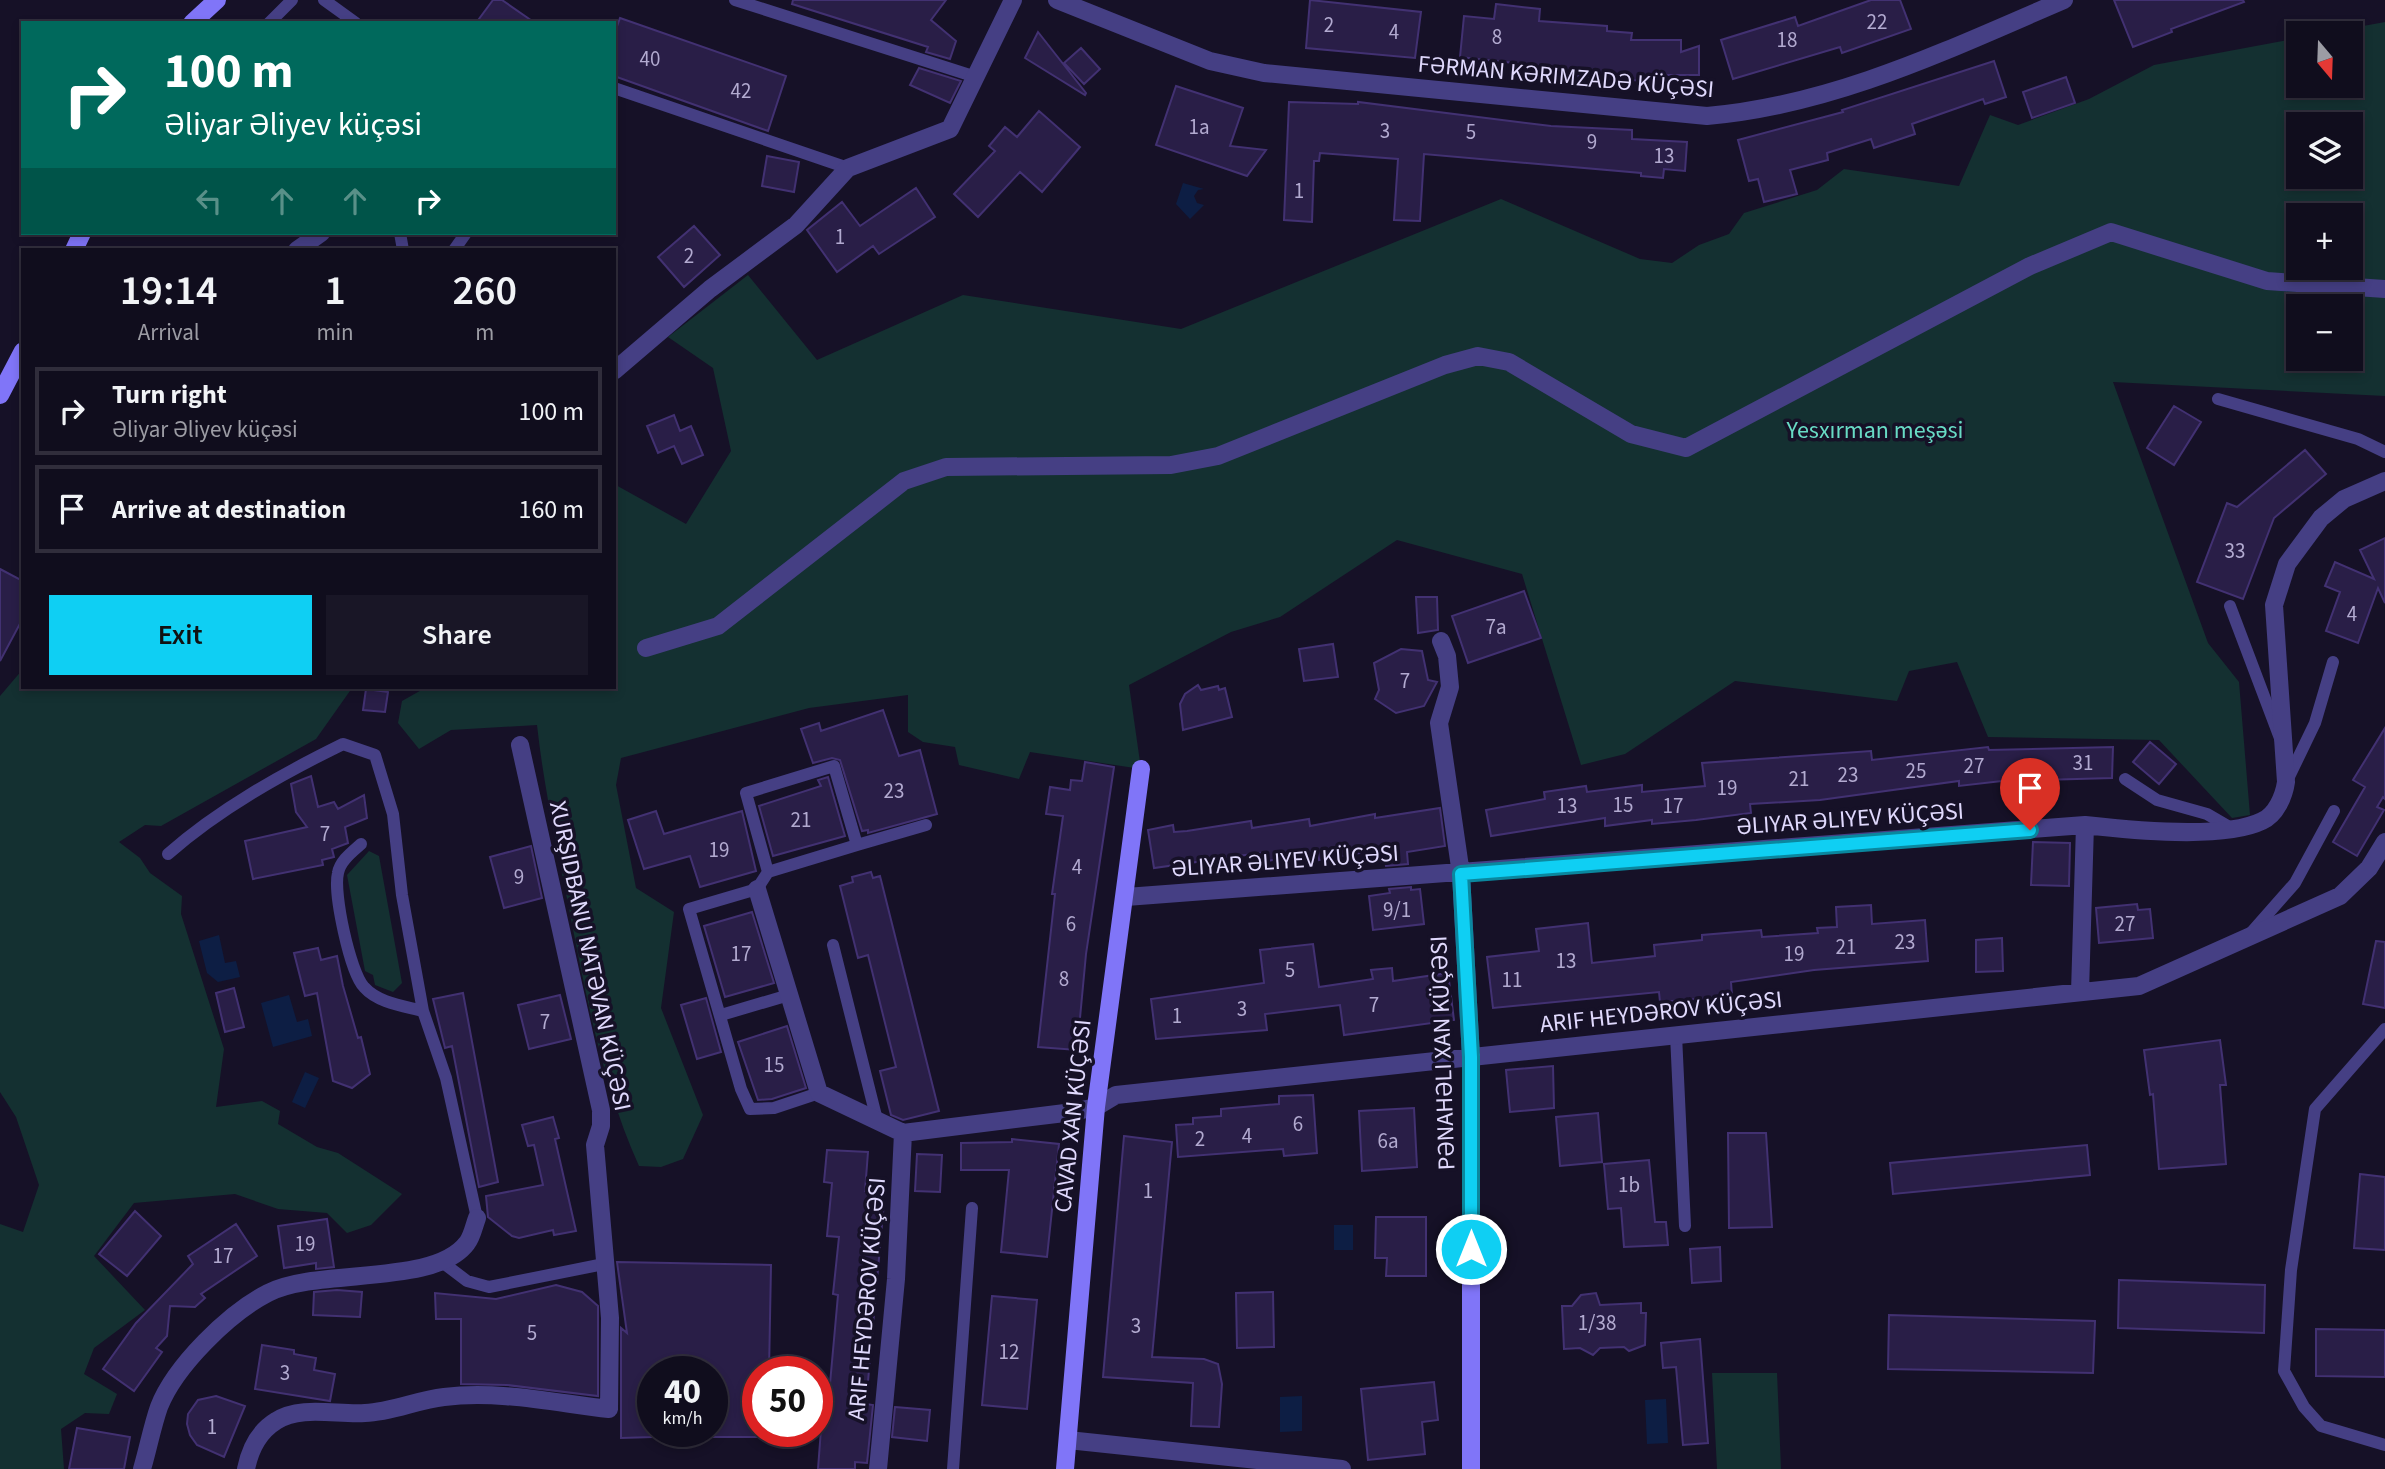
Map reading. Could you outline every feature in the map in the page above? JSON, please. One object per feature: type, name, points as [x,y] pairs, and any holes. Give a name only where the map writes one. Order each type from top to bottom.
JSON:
[{"type":"street","points":[[194,21],[217,0]]},
{"type":"street","points":[[616,369],[710,289],[796,225],[848,168],[950,129],[1013,0]]},
{"type":"street","name":"FƏRMAN KƏRIMZADƏ KÜÇƏSI","points":[[1057,0],[1210,61],[1264,73],[1707,116],[1755,112],[1804,102],[1865,83],[2064,0]]},
{"type":"street","points":[[646,648],[718,626],[904,481],[946,467],[1171,465],[1218,456],[1445,365],[1478,356],[1509,362],[1631,434],[1686,448],[2030,266],[2110,232],[2267,281],[2385,289]]},
{"type":"street","points":[[300,248],[318,235]]},
{"type":"street","points":[[0,395],[21,355]]},
{"type":"street","name":"ƏLIYAR ƏLIYEV KÜÇƏSI","points":[[1126,897],[1461,874],[2085,825],[2183,831],[2231,828],[2264,821],[2283,799],[2286,782],[2286,750],[2274,605],[2287,564],[2321,518],[2344,499],[2385,481]]},
{"type":"street","name":"PƏNAHƏLI XAN KÜÇƏSI","points":[[1441,641],[1447,656],[1450,687],[1439,723],[1461,874],[1471,1057],[1471,1469]]},
{"type":"street","name":"XURŞIDBANU NATƏVAN KÜÇƏSI","points":[[246,1469],[249,1453],[261,1432],[278,1419],[305,1412],[340,1415],[378,1412],[445,1397],[495,1396],[609,1409],[610,1318],[595,1146],[601,1126],[601,1110],[557,923],[555,897],[520,746]]},
{"type":"street","name":"CAVAD XAN KÜÇƏSI","points":[[1065,1469],[1096,1107],[1141,769]]},
{"type":"street","points":[[2080,992],[2085,825]]},
{"type":"street","name":"ARIF HEYDƏROV KÜÇƏSI","points":[[878,1469],[897,1279],[903,1133],[1096,1107],[1116,1095],[2139,986],[2340,895],[2369,868],[2385,842]]},
{"type":"street","points":[[757,889],[819,1093],[903,1133]]},
{"type":"street","points":[[142,1469],[159,1407],[176,1375],[212,1336],[268,1293],[313,1280],[402,1271],[442,1262],[467,1243],[477,1219]]},
{"type":"street","points":[[1068,1440],[1342,1469]]},
{"type":"lane","points":[[271,21],[292,0]]},
{"type":"lane","points":[[324,0],[353,21]]},
{"type":"lane","points":[[735,0],[976,77]]},
{"type":"lane","points":[[616,89],[848,168]]},
{"type":"lane","points":[[2218,399],[2358,439],[2385,452]]},
{"type":"lane","points":[[2230,606],[2252,659],[2275,730],[2286,750]]},
{"type":"lane","points":[[2286,782],[2315,723],[2333,662]]},
{"type":"lane","points":[[168,854],[192,833],[233,806],[334,748],[343,744],[375,755],[393,814],[402,895],[423,1011],[446,1078],[477,1219]]},
{"type":"lane","points":[[768,872],[746,793],[834,766],[857,845]]},
{"type":"lane","points":[[2125,779],[2157,800],[2207,814],[2231,828]]},
{"type":"lane","points":[[2248,937],[2295,883],[2334,811]]},
{"type":"lane","points":[[819,1093],[775,1108],[750,1109],[741,1089],[689,909],[757,889],[768,872],[926,825]]},
{"type":"lane","points":[[361,844],[347,857],[338,871],[337,891],[356,976],[365,989],[379,998],[423,1011]]},
{"type":"lane","points":[[833,946],[877,1120]]},
{"type":"lane","points":[[721,1015],[789,995]]},
{"type":"lane","points":[[2385,1030],[2315,1109],[2291,1270],[2284,1371],[2304,1407],[2321,1426],[2385,1445]]},
{"type":"lane","points":[[1676,1035],[1685,1226]]},
{"type":"lane","points":[[953,1469],[972,1208]]},
{"type":"lane","points":[[442,1262],[467,1282],[489,1287],[604,1264]]},
{"type":"green space","name":"Yesxırman meşəsi","points":[[2385,22],[2385,396],[2113,382],[2208,643],[2239,682],[2250,815],[2232,818],[2159,740],[1988,737],[1957,662],[1909,671],[1897,701],[1735,681],[1625,754],[1581,765],[1522,574],[1397,540],[1280,617],[1231,632],[1129,685],[1141,769],[1030,752],[1019,779],[959,765],[955,747],[923,742],[908,732],[908,695],[809,708],[621,758],[616,785],[636,888],[674,912],[661,1008],[703,1115],[683,1159],[661,1167],[639,1166],[615,1105],[590,1010],[543,773],[537,725],[451,730],[419,749],[398,723],[402,701],[423,689],[616,689],[616,485],[686,524],[731,451],[713,368],[668,337],[748,275],[817,360],[963,295],[1181,329],[1501,199],[1640,259],[1672,263],[1699,245],[1729,234],[1744,213],[1817,190],[1844,169],[1959,186],[1990,115],[2018,125],[2089,99],[2154,65],[2286,40],[2286,98],[2363,98],[2363,26]]},
{"type":"green space","points":[[21,671],[21,689],[351,689],[316,739],[161,826],[145,825],[119,842],[140,858],[150,873],[182,896],[181,914],[224,1049],[216,1107],[262,1101],[280,1111],[278,1124],[317,1147],[338,1153],[402,1194],[371,1225],[347,1233],[327,1213],[278,1209],[235,1194],[134,1203],[94,1256],[145,1310],[94,1348],[84,1374],[117,1394],[109,1414],[85,1413],[61,1429],[64,1469],[0,1469],[0,1224],[23,1232],[39,1185],[16,1117],[0,1092],[0,696]]},
{"type":"green space","points":[[369,851],[379,856],[402,983],[393,992],[375,985],[373,975],[365,971],[347,875]]},
{"type":"green space","points":[[1712,1373],[1777,1373],[1781,1469],[1717,1469]]},
{"type":"water","points":[[1183,183],[1204,189],[1198,190],[1194,196],[1197,203],[1204,205],[1190,219],[1176,204]]},
{"type":"water","points":[[219,935],[225,963],[236,961],[240,977],[218,982],[207,973],[199,941]]},
{"type":"water","points":[[289,995],[297,1022],[308,1019],[312,1036],[273,1047],[261,1003]]},
{"type":"water","points":[[305,1072],[319,1078],[305,1108],[292,1102]]},
{"type":"water","points":[[1334,1225],[1353,1225],[1353,1250],[1334,1250]]},
{"type":"water","points":[[1302,1396],[1302,1431],[1280,1432],[1280,1397]]},
{"type":"water","points":[[1666,1399],[1668,1443],[1647,1444],[1645,1400]]},
{"type":"building","points":[[493,0],[502,0],[532,21],[477,21]]},
{"type":"building","points":[[793,0],[946,0],[931,20],[956,41],[950,59],[926,52],[928,47],[792,4]]},
{"type":"building","points":[[1310,0],[1421,12],[1415,58],[1306,48]]},
{"type":"building","points":[[1871,0],[1900,0],[1911,29],[1842,53],[1840,47],[1733,79],[1721,40],[1795,17],[1798,26]]},
{"type":"building","points":[[2114,0],[2244,2],[2171,29],[2172,32],[2133,47]]},
{"type":"building","points":[[1496,4],[1540,9],[1539,21],[1607,26],[1607,31],[1632,33],[1631,40],[1681,40],[1681,52],[1699,46],[1699,75],[1644,75],[1644,81],[1560,75],[1560,68],[1460,57],[1464,16],[1494,19]]},
{"type":"building","points":[[620,18],[786,76],[768,131],[616,77],[616,29]]},
{"type":"building","points":[[1038,32],[1086,93],[1085,95],[1025,58]]},
{"type":"building","points":[[1081,48],[1100,69],[1084,84],[1064,63]]},
{"type":"building","points":[[1994,61],[2006,97],[1985,104],[1983,99],[1912,124],[1915,134],[1874,148],[1871,139],[1827,153],[1828,160],[1790,170],[1797,194],[1764,202],[1758,179],[1749,181],[1738,140],[1843,112],[1842,110]]},
{"type":"building","points":[[919,68],[961,81],[950,103],[910,85]]},
{"type":"building","points":[[2066,77],[2075,103],[2032,118],[2023,92]]},
{"type":"building","points":[[1176,86],[1243,108],[1230,146],[1266,150],[1247,176],[1156,145]]},
{"type":"building","points":[[1289,102],[1358,102],[1551,126],[1632,130],[1632,139],[1687,142],[1685,171],[1664,169],[1663,178],[1641,176],[1641,173],[1424,154],[1420,221],[1394,220],[1398,159],[1320,153],[1319,161],[1314,161],[1312,222],[1284,220]]},
{"type":"building","points":[[1039,111],[1080,147],[1042,192],[1020,172],[978,217],[954,194],[995,151],[989,146],[1005,127],[1017,137]]},
{"type":"building","points":[[767,156],[799,162],[794,192],[762,186]]},
{"type":"building","points":[[916,188],[935,217],[879,254],[873,246],[837,272],[807,230],[842,202],[860,226]]},
{"type":"building","points":[[694,226],[720,255],[684,287],[658,257]]},
{"type":"building","points":[[2174,406],[2201,422],[2174,465],[2147,448]]},
{"type":"building","points":[[674,415],[680,431],[691,426],[703,455],[682,464],[674,446],[658,453],[647,426]]},
{"type":"building","points":[[2305,450],[2326,474],[2274,518],[2243,599],[2197,582],[2227,503],[2237,507]]},
{"type":"building","points":[[2385,538],[2385,603],[2378,588],[2358,643],[2326,631],[2340,592],[2325,586],[2335,562],[2374,579],[2360,550]]},
{"type":"building","points":[[0,569],[21,580],[21,622],[0,661]]},
{"type":"building","points":[[1524,591],[1541,638],[1468,663],[1452,616]]},
{"type":"building","points":[[1416,597],[1437,597],[1438,630],[1418,633]]},
{"type":"building","points":[[1333,644],[1338,677],[1304,681],[1299,649]]},
{"type":"building","points":[[1401,649],[1422,651],[1428,680],[1437,682],[1424,706],[1396,713],[1375,699],[1379,690],[1374,663]]},
{"type":"building","points":[[1198,685],[1201,690],[1218,686],[1219,690],[1225,688],[1232,717],[1183,730],[1180,704],[1185,694]]},
{"type":"building","points":[[366,689],[388,692],[385,712],[363,710]]},
{"type":"building","points":[[883,710],[899,756],[920,750],[937,814],[868,833],[868,830],[862,831],[840,760],[832,758],[813,763],[801,729],[819,723],[821,731]]},
{"type":"building","points":[[2385,728],[2385,799],[2383,797],[2377,807],[2384,810],[2357,856],[2333,842],[2365,787],[2353,780]]},
{"type":"building","points":[[2150,742],[2176,764],[2159,784],[2133,762]]},
{"type":"building","points":[[1988,747],[1989,750],[2113,747],[2112,778],[2002,781],[1959,786],[1959,781],[1820,800],[1750,804],[1751,813],[1696,820],[1652,824],[1652,820],[1605,826],[1605,818],[1491,836],[1486,810],[1545,799],[1544,792],[1586,786],[1587,792],[1642,785],[1642,792],[1705,786],[1702,763],[1871,751],[1872,760]]},
{"type":"building","points":[[1085,762],[1114,767],[1086,954],[1077,1050],[1038,1047],[1055,894],[1052,894],[1063,816],[1046,814],[1050,787],[1070,790],[1071,780],[1082,781]]},
{"type":"building","points":[[311,776],[318,807],[334,802],[338,809],[364,795],[367,818],[345,827],[348,843],[332,849],[334,857],[322,860],[323,865],[253,879],[245,841],[307,827],[296,812],[291,784]]},
{"type":"building","points":[[828,777],[845,836],[773,856],[759,806],[821,786],[818,780]]},
{"type":"building","points":[[1440,808],[1445,846],[1407,852],[1408,864],[1386,866],[1383,849],[1319,860],[1318,853],[1261,862],[1260,853],[1154,868],[1148,830],[1173,825],[1174,832],[1187,831],[1251,821],[1252,828],[1309,819],[1310,826],[1375,814],[1375,818]]},
{"type":"building","points":[[656,811],[664,834],[742,811],[756,871],[700,887],[690,856],[644,869],[628,820]]},
{"type":"building","points":[[2033,842],[2070,843],[2069,886],[2031,885]]},
{"type":"building","points":[[531,846],[542,898],[504,908],[490,857]]},
{"type":"building","points":[[871,872],[873,878],[880,876],[939,1111],[903,1120],[891,1115],[880,1071],[896,1067],[868,955],[858,958],[840,886],[853,882],[852,877]]},
{"type":"building","points":[[1411,887],[1411,890],[1420,889],[1424,924],[1373,930],[1369,896],[1390,893],[1389,889]]},
{"type":"building","points":[[2137,904],[2138,910],[2150,909],[2153,938],[2099,943],[2096,908]]},
{"type":"building","points":[[1871,905],[1872,924],[1925,920],[1928,961],[1814,970],[1731,982],[1732,996],[1660,1002],[1659,992],[1493,1008],[1487,957],[1539,951],[1536,929],[1588,923],[1592,963],[1655,956],[1654,945],[1702,940],[1702,935],[1761,930],[1762,937],[1818,933],[1817,928],[1837,927],[1836,907]]},
{"type":"building","points":[[752,912],[774,983],[725,997],[704,926]]},
{"type":"building","points":[[2002,938],[2003,971],[1976,972],[1976,940]]},
{"type":"building","points":[[2376,941],[2385,942],[2385,1008],[2363,1004]]},
{"type":"building","points":[[1313,944],[1319,987],[1373,979],[1371,970],[1392,968],[1393,981],[1448,973],[1454,1020],[1344,1035],[1340,1005],[1265,1014],[1267,1030],[1156,1039],[1151,999],[1264,983],[1260,950]]},
{"type":"building","points":[[318,948],[321,960],[337,956],[343,986],[358,1038],[361,1037],[370,1074],[352,1088],[333,1081],[317,993],[305,996],[294,953]]},
{"type":"building","points":[[234,988],[244,1027],[225,1032],[216,993]]},
{"type":"building","points":[[463,993],[498,1182],[479,1187],[452,1046],[445,1048],[433,999]]},
{"type":"building","points":[[560,995],[571,1039],[529,1049],[518,1005]]},
{"type":"building","points":[[706,998],[721,1052],[697,1059],[681,1005]]},
{"type":"building","points":[[787,1026],[806,1088],[772,1099],[758,1100],[738,1042]]},
{"type":"building","points":[[2220,1040],[2226,1085],[2220,1085],[2226,1164],[2159,1169],[2153,1094],[2150,1095],[2144,1050]]},
{"type":"building","points":[[1553,1066],[1554,1108],[1510,1112],[1506,1070]]},
{"type":"building","points":[[1313,1095],[1317,1153],[1284,1156],[1283,1149],[1178,1157],[1176,1125],[1193,1124],[1193,1118],[1221,1116],[1221,1109],[1279,1104],[1279,1096]]},
{"type":"building","points":[[1414,1108],[1417,1167],[1362,1171],[1359,1111]]},
{"type":"building","points":[[1598,1113],[1602,1162],[1560,1166],[1556,1117]]},
{"type":"building","points":[[553,1117],[559,1138],[555,1139],[576,1231],[554,1235],[553,1230],[519,1238],[512,1236],[488,1217],[486,1196],[543,1185],[534,1145],[528,1146],[522,1125]]},
{"type":"building","points":[[1728,1133],[1766,1133],[1772,1227],[1729,1228]]},
{"type":"building","points":[[1124,1136],[1172,1142],[1152,1357],[1204,1359],[1218,1364],[1222,1384],[1219,1427],[1191,1426],[1193,1383],[1103,1377]]},
{"type":"building","points":[[1012,1139],[1059,1144],[1047,1257],[1001,1252],[1009,1170],[961,1170],[961,1143],[1012,1142]]},
{"type":"building","points":[[2087,1145],[2090,1175],[1893,1194],[1890,1163]]},
{"type":"building","points":[[827,1150],[868,1152],[865,1191],[877,1192],[876,1201],[884,1202],[866,1404],[873,1405],[867,1463],[855,1462],[855,1469],[818,1469],[820,1447],[833,1447],[832,1356],[838,1295],[833,1294],[839,1237],[827,1236],[832,1183],[824,1182]]},
{"type":"building","points":[[917,1154],[942,1155],[940,1192],[915,1191]]},
{"type":"building","points":[[1649,1160],[1655,1222],[1666,1222],[1668,1245],[1624,1247],[1621,1208],[1608,1209],[1604,1164]]},
{"type":"building","points":[[2360,1174],[2385,1177],[2385,1250],[2354,1248]]},
{"type":"building","points":[[135,1211],[161,1236],[127,1276],[99,1254]]},
{"type":"building","points":[[1376,1217],[1426,1217],[1426,1276],[1386,1276],[1387,1258],[1375,1258]]},
{"type":"building","points":[[327,1219],[334,1267],[316,1269],[316,1263],[284,1268],[278,1226]]},
{"type":"building","points":[[236,1224],[257,1256],[201,1294],[205,1298],[195,1307],[170,1306],[167,1336],[156,1348],[162,1352],[134,1391],[103,1369],[136,1323],[193,1264],[188,1256]]},
{"type":"building","points":[[1720,1247],[1721,1281],[1692,1283],[1690,1249]]},
{"type":"building","points":[[617,1262],[771,1265],[769,1356],[742,1356],[742,1437],[728,1437],[728,1356],[637,1356],[637,1438],[621,1438],[621,1328],[627,1333]]},
{"type":"building","points":[[2119,1280],[2265,1285],[2264,1333],[2118,1328]]},
{"type":"building","points":[[556,1285],[582,1292],[598,1306],[598,1396],[507,1385],[461,1384],[461,1319],[436,1319],[435,1293],[496,1299]]},
{"type":"building","points":[[314,1292],[362,1292],[360,1317],[313,1315]]},
{"type":"building","points":[[1273,1292],[1274,1347],[1237,1348],[1236,1293]]},
{"type":"building","points":[[1596,1293],[1600,1305],[1641,1303],[1641,1313],[1646,1313],[1645,1345],[1629,1351],[1624,1347],[1600,1348],[1593,1355],[1580,1348],[1564,1349],[1562,1306],[1572,1306],[1581,1295]]},
{"type":"building","points":[[992,1296],[1037,1300],[1027,1409],[982,1405]]},
{"type":"building","points":[[1889,1315],[2095,1321],[2093,1373],[1888,1369]]},
{"type":"building","points":[[2316,1329],[2385,1330],[2385,1377],[2316,1376]]},
{"type":"building","points":[[1700,1339],[1708,1443],[1683,1445],[1676,1367],[1663,1368],[1661,1343]]},
{"type":"building","points":[[262,1345],[294,1350],[294,1354],[316,1358],[314,1370],[335,1374],[330,1401],[255,1389]]},
{"type":"building","points":[[1434,1382],[1438,1420],[1422,1422],[1425,1454],[1368,1460],[1361,1389]]},
{"type":"building","points":[[216,1396],[245,1406],[224,1457],[197,1445],[187,1424],[188,1414],[198,1400]]},
{"type":"building","points":[[895,1407],[930,1410],[927,1441],[892,1437]]},
{"type":"building","points":[[77,1428],[130,1437],[124,1469],[69,1469]]},
{"type":"route","points":[[1471,1249],[1471,1057],[1461,874],[2030,830]]}]
